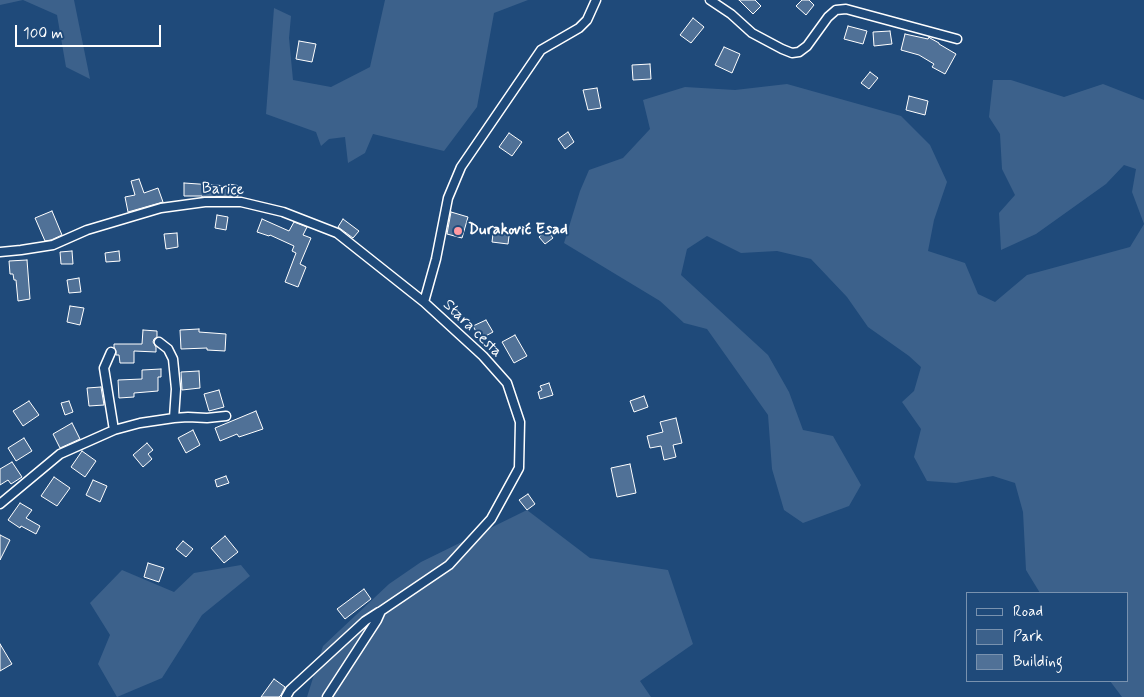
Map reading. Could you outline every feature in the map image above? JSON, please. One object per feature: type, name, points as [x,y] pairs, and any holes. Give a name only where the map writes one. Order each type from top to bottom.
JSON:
[{"type":"street","name":"Stara cesta","points":[[286,697],[290,690],[365,621],[449,564],[491,519],[519,468],[520,422],[507,383],[483,356],[424,302],[436,259],[448,198],[461,167],[541,50],[579,28],[587,20],[596,0]]},
{"type":"street","points":[[710,0],[731,14],[752,33],[782,50],[792,53],[799,52],[807,46],[828,17],[836,10],[846,9],[957,39]]},
{"type":"street","name":"Barice","points":[[0,252],[53,245],[87,230],[161,208],[205,202],[241,202],[283,212],[336,233],[424,302]]},
{"type":"street","points":[[159,342],[168,348],[173,359],[176,389],[174,418]]},
{"type":"street","points":[[111,352],[104,368],[114,430]]},
{"type":"street","points":[[0,504],[60,454],[114,430],[140,423],[174,418],[226,416]]},
{"type":"street","name":"Stara cesta","points":[[326,697],[381,611]]},
{"type":"green space","points":[[0,0],[23,0],[0,5]]},
{"type":"green space","points":[[23,0],[74,0],[90,79],[66,67],[57,15]]},
{"type":"green space","points":[[385,0],[528,0],[494,13],[477,107],[444,151],[373,134],[365,153],[348,163],[345,137],[329,139],[321,146],[316,132],[266,114],[274,8],[291,16],[289,38],[293,80],[331,87],[370,67]]},
{"type":"green space","points":[[993,80],[1011,80],[1064,97],[1103,84],[1144,100],[1144,224],[1132,192],[1136,169],[1124,165],[1106,184],[1036,234],[1001,250],[999,213],[1015,195],[1002,169],[1000,134],[989,117]]},
{"type":"green space","points":[[787,84],[901,116],[930,145],[947,182],[934,220],[928,251],[965,263],[978,294],[995,302],[1027,275],[1130,247],[1144,224],[1144,697],[1122,697],[1111,682],[1129,682],[1129,592],[1039,592],[1026,570],[1023,512],[1015,483],[993,476],[956,483],[927,481],[914,457],[921,429],[902,402],[914,391],[921,367],[909,356],[868,327],[847,297],[811,259],[777,251],[741,253],[707,236],[687,249],[681,275],[768,355],[789,392],[803,430],[833,436],[861,485],[849,506],[803,523],[784,510],[772,469],[768,415],[707,329],[684,323],[660,301],[564,243],[580,191],[589,170],[623,158],[650,129],[643,100],[685,87],[735,90]]},
{"type":"green space","points":[[527,510],[590,558],[668,570],[693,644],[640,681],[651,697],[307,697],[323,646],[389,584],[421,562]]},
{"type":"green space","points":[[241,565],[250,576],[202,615],[162,678],[117,697],[98,664],[110,635],[90,603],[122,570],[174,592],[194,573]]},
{"type":"building","points":[[739,0],[755,0],[761,6],[753,14]]},
{"type":"building","points":[[802,0],[809,0],[814,5],[806,15],[796,6]]},
{"type":"building","points":[[693,18],[704,27],[691,43],[680,35]]},
{"type":"building","points":[[848,26],[867,31],[863,44],[844,39]]},
{"type":"building","points":[[890,31],[892,44],[874,46],[873,32]]},
{"type":"building","points":[[905,34],[928,39],[929,37],[956,54],[945,74],[932,67],[934,64],[919,55],[901,50]]},
{"type":"building","points":[[299,41],[316,44],[312,62],[296,59]]},
{"type":"building","points":[[724,47],[740,54],[732,73],[715,65]]},
{"type":"building","points":[[650,64],[651,79],[633,80],[632,65]]},
{"type":"building","points":[[870,72],[878,78],[869,89],[861,83]]},
{"type":"building","points":[[597,88],[601,108],[588,110],[583,90]]},
{"type":"building","points":[[909,96],[928,101],[925,115],[906,110]]},
{"type":"building","points":[[568,132],[574,142],[565,149],[558,139]]},
{"type":"building","points":[[509,133],[522,142],[512,156],[499,147]]},
{"type":"building","points":[[139,179],[144,193],[158,188],[163,202],[128,212],[125,197],[135,195],[131,181]]},
{"type":"building","points":[[184,183],[240,186],[238,196],[202,197],[184,196]]},
{"type":"building","points":[[52,211],[62,235],[45,241],[35,218]]},
{"type":"building","points":[[451,212],[468,217],[462,238],[447,234]]},
{"type":"building","points":[[217,215],[228,217],[226,230],[215,228]]},
{"type":"building","points":[[262,219],[289,231],[294,222],[307,227],[303,235],[311,238],[300,264],[306,267],[298,287],[285,282],[296,253],[292,251],[294,246],[270,235],[257,232]]},
{"type":"building","points":[[343,219],[359,231],[353,238],[338,227]]},
{"type":"building","points":[[494,226],[510,228],[508,244],[492,242]]},
{"type":"building","points":[[547,230],[553,238],[545,244],[539,237]]},
{"type":"building","points":[[177,233],[178,247],[166,249],[164,234]]},
{"type":"building","points":[[72,251],[73,264],[61,264],[60,252]]},
{"type":"building","points":[[119,251],[120,261],[106,262],[105,253]]},
{"type":"building","points":[[27,260],[30,299],[18,301],[16,280],[14,280],[13,274],[10,274],[9,261]]},
{"type":"building","points":[[79,278],[81,292],[69,293],[67,280]]},
{"type":"building","points":[[70,306],[84,308],[80,325],[67,322]]},
{"type":"building","points":[[486,320],[493,332],[480,339],[473,326]]},
{"type":"building","points":[[199,329],[199,332],[226,334],[225,351],[207,350],[207,348],[181,349],[180,330]]},
{"type":"building","points":[[143,330],[157,331],[157,337],[153,342],[156,352],[134,351],[134,363],[120,363],[114,344],[142,344]]},
{"type":"building","points":[[515,335],[527,356],[514,363],[502,342]]},
{"type":"building","points":[[161,369],[161,377],[158,377],[158,391],[134,393],[134,397],[119,398],[118,380],[142,379],[142,370]]},
{"type":"building","points":[[199,371],[200,388],[182,390],[181,372]]},
{"type":"building","points":[[549,383],[553,395],[540,399],[538,392],[542,390],[540,386]]},
{"type":"building","points":[[101,387],[104,405],[89,406],[87,388]]},
{"type":"building","points":[[219,390],[224,407],[209,411],[204,394]]},
{"type":"building","points":[[644,396],[648,407],[634,412],[630,401]]},
{"type":"building","points":[[29,401],[39,415],[23,426],[13,411]]},
{"type":"building","points":[[69,401],[73,412],[65,415],[61,403]]},
{"type":"building","points":[[256,411],[263,429],[239,437],[237,434],[220,441],[215,428]]},
{"type":"building","points":[[676,418],[682,443],[673,445],[676,457],[664,460],[661,446],[650,448],[647,436],[663,432],[660,422]]},
{"type":"building","points":[[72,423],[80,439],[60,448],[53,434]]},
{"type":"building","points":[[193,430],[200,445],[186,453],[178,438]]},
{"type":"building","points":[[24,438],[32,451],[16,461],[8,448]]},
{"type":"building","points":[[147,443],[153,450],[148,454],[152,459],[143,467],[133,455]]},
{"type":"building","points":[[82,451],[96,461],[85,477],[71,467]]},
{"type":"building","points":[[12,462],[22,477],[11,484],[8,480],[0,485],[0,469]]},
{"type":"building","points":[[630,464],[636,493],[617,497],[611,468]]},
{"type":"building","points":[[226,476],[229,483],[217,487],[215,480]]},
{"type":"building","points":[[54,477],[70,488],[57,506],[41,496]]},
{"type":"building","points":[[93,480],[107,486],[100,502],[86,495]]},
{"type":"building","points":[[528,494],[535,504],[527,510],[519,500]]},
{"type":"building","points":[[20,503],[32,510],[26,518],[40,526],[36,534],[21,526],[20,528],[8,520]]},
{"type":"building","points":[[0,535],[10,540],[0,560]]},
{"type":"building","points":[[225,536],[238,552],[224,563],[211,548]]},
{"type":"building","points":[[183,541],[193,549],[186,557],[176,549]]},
{"type":"building","points":[[148,563],[164,568],[159,582],[144,577]]},
{"type":"building","points":[[364,589],[371,599],[345,619],[337,609]]},
{"type":"building","points":[[0,644],[12,664],[0,671]]},
{"type":"building","points":[[274,679],[285,687],[281,695],[279,697],[261,697]]},
{"type":"place","name":"Duraković Esad","points":[[458,231]]}]
